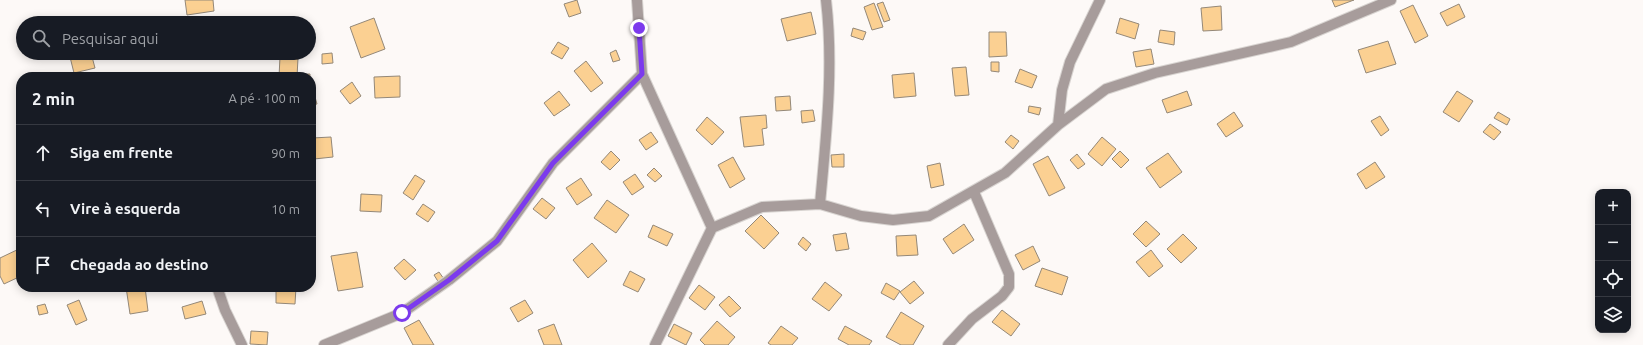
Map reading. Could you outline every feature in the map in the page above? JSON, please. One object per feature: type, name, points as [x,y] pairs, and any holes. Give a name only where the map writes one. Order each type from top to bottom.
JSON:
[{"type":"street","points":[[637,0],[642,74],[712,228]]},
{"type":"street","points":[[820,204],[826,129],[830,34],[826,0]]},
{"type":"street","points":[[1058,125],[1062,90],[1070,62],[1100,0]]},
{"type":"street","points":[[655,345],[712,228],[762,207],[820,204],[861,216],[893,220],[929,216],[974,192],[1005,173],[1058,125],[1106,89],[1155,73],[1291,42],[1391,0]]},
{"type":"street","points":[[324,345],[402,313],[449,280],[497,241],[553,163],[642,74]]},
{"type":"street","points":[[948,345],[972,319],[1002,296],[1009,287],[1009,274],[974,192]]},
{"type":"street","points":[[219,292],[225,310],[242,345]]},
{"type":"building","points":[[185,0],[213,0],[214,11],[187,15]]},
{"type":"building","points":[[577,0],[581,13],[569,17],[564,4]]},
{"type":"building","points":[[1332,0],[1354,0],[1335,7]]},
{"type":"building","points":[[883,2],[890,20],[884,22],[877,4]]},
{"type":"building","points":[[874,3],[883,27],[872,30],[864,7]]},
{"type":"building","points":[[1459,4],[1465,17],[1447,26],[1440,13]]},
{"type":"building","points":[[1413,5],[1428,36],[1415,43],[1400,11]]},
{"type":"building","points":[[1221,6],[1222,30],[1203,31],[1201,8]]},
{"type":"building","points":[[811,12],[816,34],[787,41],[781,19]]},
{"type":"building","points":[[374,18],[385,49],[361,58],[350,27]]},
{"type":"building","points":[[1120,18],[1139,24],[1135,39],[1116,33]]},
{"type":"building","points":[[853,28],[866,32],[863,40],[851,36]]},
{"type":"building","points":[[1160,30],[1175,32],[1174,45],[1158,42]]},
{"type":"building","points":[[989,32],[1006,32],[1007,56],[989,57]]},
{"type":"building","points":[[1388,41],[1396,64],[1366,73],[1358,50]]},
{"type":"building","points":[[558,42],[569,48],[562,59],[551,53]]},
{"type":"building","points":[[1151,49],[1154,64],[1136,67],[1133,52]]},
{"type":"building","points":[[616,50],[620,60],[613,62],[610,53]]},
{"type":"building","points":[[332,53],[333,63],[322,64],[322,54]]},
{"type":"building","points":[[71,60],[93,60],[95,68],[74,72]]},
{"type":"building","points":[[280,60],[298,60],[297,72],[279,72]]},
{"type":"building","points":[[586,61],[603,83],[591,92],[574,71]]},
{"type":"building","points":[[991,62],[999,62],[999,72],[991,71]]},
{"type":"building","points":[[966,67],[969,95],[955,96],[952,68]]},
{"type":"building","points":[[1020,69],[1037,76],[1032,88],[1015,82]]},
{"type":"building","points":[[914,73],[916,96],[894,98],[892,75]]},
{"type":"building","points":[[400,76],[400,97],[375,98],[374,77]]},
{"type":"building","points":[[352,82],[361,96],[350,104],[340,91]]},
{"type":"building","points":[[559,91],[570,105],[554,116],[544,103]]},
{"type":"building","points":[[1187,91],[1192,105],[1167,113],[1162,100]]},
{"type":"building","points":[[1457,91],[1473,101],[1459,122],[1443,112]]},
{"type":"building","points":[[790,96],[791,110],[776,111],[775,97]]},
{"type":"building","points":[[1029,106],[1041,108],[1039,115],[1028,112]]},
{"type":"building","points":[[813,110],[815,121],[802,123],[801,111]]},
{"type":"building","points":[[1234,112],[1243,126],[1226,137],[1217,124]]},
{"type":"building","points":[[1498,112],[1510,119],[1507,125],[1494,118]]},
{"type":"building","points":[[766,115],[767,128],[762,129],[764,145],[744,147],[740,117]]},
{"type":"building","points":[[1380,116],[1389,130],[1381,136],[1371,121]]},
{"type":"building","points":[[707,117],[724,132],[712,145],[696,130]]},
{"type":"building","points":[[1490,124],[1501,132],[1494,140],[1483,132]]},
{"type":"building","points":[[651,132],[658,142],[646,150],[639,140]]},
{"type":"building","points":[[1011,135],[1019,141],[1013,149],[1005,142]]},
{"type":"building","points":[[331,137],[333,157],[316,159],[316,138]]},
{"type":"building","points":[[1102,137],[1116,149],[1102,166],[1088,154]]},
{"type":"building","points":[[611,151],[620,160],[610,170],[601,162]]},
{"type":"building","points":[[1120,151],[1129,160],[1121,168],[1112,159]]},
{"type":"building","points":[[1168,153],[1182,172],[1160,188],[1146,168]]},
{"type":"building","points":[[844,154],[844,167],[832,167],[831,155]]},
{"type":"building","points":[[1077,154],[1085,164],[1078,169],[1070,160]]},
{"type":"building","points":[[1048,156],[1065,188],[1049,196],[1033,164]]},
{"type":"building","points":[[733,157],[745,179],[730,188],[718,165]]},
{"type":"building","points":[[1375,162],[1385,177],[1366,189],[1357,174]]},
{"type":"building","points":[[940,163],[944,185],[931,188],[927,166]]},
{"type":"building","points":[[654,168],[662,176],[655,182],[647,175]]},
{"type":"building","points":[[635,174],[644,187],[632,195],[623,182]]},
{"type":"building","points":[[415,175],[425,181],[413,200],[403,193]]},
{"type":"building","points":[[581,178],[592,195],[577,205],[566,188]]},
{"type":"building","points":[[361,194],[382,195],[381,212],[360,211]]},
{"type":"building","points":[[542,198],[555,208],[546,219],[533,209]]},
{"type":"building","points":[[607,200],[629,215],[616,233],[594,218]]},
{"type":"building","points":[[423,204],[435,212],[428,222],[416,214]]},
{"type":"building","points":[[761,215],[779,233],[764,249],[745,231]]},
{"type":"building","points":[[1146,221],[1160,234],[1146,247],[1133,234]]},
{"type":"building","points":[[964,224],[974,240],[953,254],[943,239]]},
{"type":"building","points":[[653,225],[673,234],[667,246],[648,237]]},
{"type":"building","points":[[846,233],[849,249],[836,251],[833,235]]},
{"type":"building","points":[[1183,234],[1197,248],[1181,263],[1167,249]]},
{"type":"building","points":[[916,235],[918,255],[897,256],[896,236]]},
{"type":"building","points":[[803,237],[811,244],[806,251],[798,244]]},
{"type":"building","points":[[592,243],[607,261],[588,278],[573,260]]},
{"type":"building","points":[[1033,246],[1040,261],[1023,270],[1015,255]]},
{"type":"building","points":[[16,250],[16,278],[4,284],[0,276],[0,258]]},
{"type":"building","points":[[1151,250],[1163,266],[1149,277],[1136,262]]},
{"type":"building","points":[[357,252],[363,287],[338,291],[331,256]]},
{"type":"building","points":[[404,259],[416,270],[405,280],[394,268]]},
{"type":"building","points":[[1042,268],[1068,277],[1062,295],[1035,286]]},
{"type":"building","points":[[630,271],[645,279],[638,292],[623,285]]},
{"type":"building","points":[[439,272],[444,279],[439,283],[434,275]]},
{"type":"building","points":[[914,281],[924,293],[910,304],[900,292]]},
{"type":"building","points":[[825,282],[842,295],[829,311],[812,299]]},
{"type":"building","points":[[886,283],[900,291],[894,300],[881,293]]},
{"type":"building","points":[[699,285],[715,297],[705,310],[689,298]]},
{"type":"building","points":[[127,292],[146,292],[148,311],[130,314]]},
{"type":"building","points":[[276,292],[296,292],[295,304],[276,303]]},
{"type":"building","points":[[729,296],[741,308],[730,317],[719,305]]},
{"type":"building","points":[[79,300],[87,320],[76,325],[67,305]]},
{"type":"building","points":[[525,300],[533,313],[518,322],[510,308]]},
{"type":"building","points":[[202,301],[206,314],[185,319],[182,307]]},
{"type":"building","points":[[45,304],[48,313],[39,315],[37,306]]},
{"type":"building","points":[[1002,310],[1020,324],[1011,336],[992,322]]},
{"type":"building","points":[[901,312],[924,326],[913,345],[901,345],[886,337]]},
{"type":"building","points":[[419,320],[434,345],[413,345],[404,328]]},
{"type":"building","points":[[717,321],[735,337],[728,345],[705,345],[700,340]]},
{"type":"building","points":[[554,324],[562,345],[544,345],[538,330]]},
{"type":"building","points":[[674,324],[692,333],[686,345],[668,336]]},
{"type":"building","points":[[781,326],[798,338],[792,345],[771,345],[768,343]]},
{"type":"building","points":[[845,326],[872,341],[869,345],[849,345],[838,339]]},
{"type":"building","points":[[251,331],[268,332],[267,345],[250,344]]},
{"type":"route","points":[[402,313],[449,280],[497,241],[553,163],[642,74],[639,28]]}]
